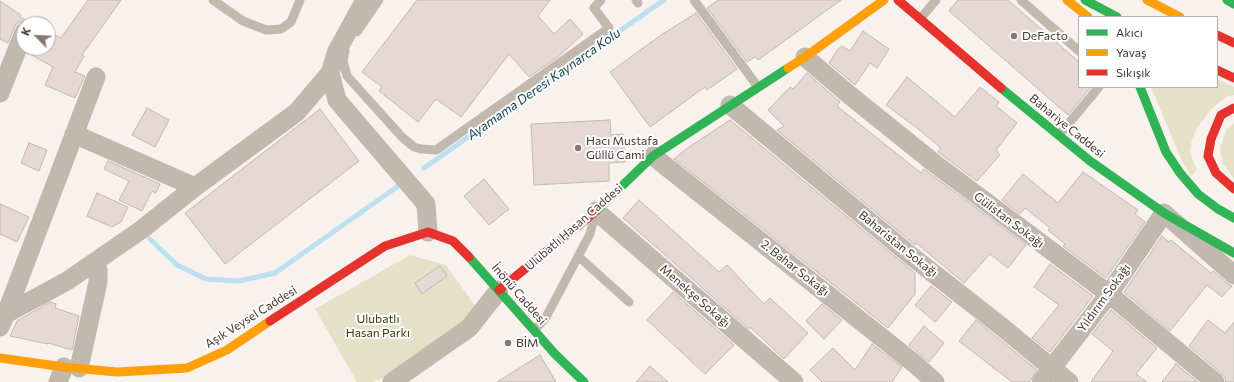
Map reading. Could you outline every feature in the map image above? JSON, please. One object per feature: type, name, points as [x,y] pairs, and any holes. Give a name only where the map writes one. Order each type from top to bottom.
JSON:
[{"type":"main road","name":"Ulubatlı Hasan Caddesi","points":[[499,290],[596,211],[653,156],[805,57],[884,0]]},
{"type":"main road","name":"Bahariye Caddesi","points":[[898,0],[1090,160],[1164,213],[1234,253]]},
{"type":"main road","points":[[1067,0],[1087,16]]},
{"type":"main road","points":[[1086,0],[1115,16]]},
{"type":"main road","points":[[1147,0],[1178,16]]},
{"type":"main road","points":[[1226,0],[1234,4]]},
{"type":"main road","points":[[1218,35],[1234,43]]},
{"type":"main road","points":[[1218,70],[1234,78]]},
{"type":"main road","points":[[1140,88],[1166,152],[1180,173],[1198,194],[1218,209],[1234,218]]},
{"type":"main road","points":[[1234,108],[1221,115],[1210,139],[1208,156],[1216,173],[1234,189]]},
{"type":"main road","name":"İnönü Caddesi","points":[[428,232],[453,241],[477,265],[555,354],[584,382]]},
{"type":"main road","name":"Aşık Veysel Caddesi","points":[[0,358],[67,372],[117,372],[187,368],[227,350],[385,246],[428,232]]},
{"type":"street","points":[[3,321],[67,281],[141,230],[195,187],[297,112],[330,73],[337,51],[365,0]]},
{"type":"street","points":[[0,93],[16,52]]},
{"type":"street","name":"Gülistan Sokağı","points":[[805,57],[934,163],[1109,294],[1215,382]]},
{"type":"street","points":[[330,73],[336,100],[426,204],[428,232]]},
{"type":"street","points":[[3,321],[96,77]]},
{"type":"street","name":"Baharistan Sokağı","points":[[730,105],[904,250],[1002,327],[1046,375],[1069,382]]},
{"type":"street","points":[[74,134],[195,187]]},
{"type":"street","name":"2. Bahar Sokağı","points":[[653,156],[915,364],[935,382]]},
{"type":"street","name":"Menekşe Sokağı","points":[[596,211],[794,382]]},
{"type":"street","points":[[1164,213],[1234,275]]},
{"type":"street","name":"Yıldırım Sokağı","points":[[1046,375],[1109,294],[1164,213]]},
{"type":"street","points":[[67,372],[98,282],[98,270],[95,262]]},
{"type":"street","name":"Ulubatlı Hasan Caddesi","points":[[392,382],[469,328],[499,290]]},
{"type":"lane","points":[[213,0],[243,21],[266,30],[282,29],[291,22],[300,0]]},
{"type":"lane","points":[[380,0],[346,48],[343,61],[346,76],[402,137],[414,147],[436,150],[608,28],[594,8],[601,0]]},
{"type":"lane","points":[[694,0],[758,87]]},
{"type":"lane","points":[[920,19],[936,0]]},
{"type":"lane","points":[[1020,0],[1078,50]]},
{"type":"lane","points":[[1059,135],[1098,88]]},
{"type":"lane","points":[[534,330],[545,319],[590,234],[596,211]]},
{"type":"lane","points":[[578,256],[629,302]]},
{"type":"green space","points":[[1218,79],[1234,87],[1234,95],[1228,96],[1212,108],[1198,127],[1192,139],[1190,152],[1197,170],[1191,176],[1182,161],[1151,88],[1218,88]]},
{"type":"green space","points":[[1234,123],[1234,179],[1223,164],[1220,148],[1226,130]]},
{"type":"green space","name":"Ulubatlı Hasan Parkı","points":[[410,255],[446,265],[476,307],[469,320],[384,378],[371,382],[357,382],[315,309]]},
{"type":"building","points":[[88,0],[121,0],[82,55],[84,56],[75,72],[85,76],[75,98],[45,85],[53,67],[33,56],[56,56],[56,35],[61,38]]},
{"type":"building","points":[[417,0],[550,0],[538,16],[554,34],[570,19],[583,34],[558,57],[529,77],[509,54],[461,117],[436,99],[418,122],[379,91],[382,87],[362,72]]},
{"type":"building","points":[[718,0],[841,0],[758,60],[755,57],[747,62],[707,8]]},
{"type":"building","name":"DeFacto","points":[[958,0],[1008,0],[1078,61],[1078,88],[1090,88],[1068,115],[949,11]]},
{"type":"building","points":[[0,1],[21,15],[16,16],[16,25],[8,43],[0,39]]},
{"type":"building","points":[[696,13],[737,69],[707,90],[705,87],[650,127],[610,72],[661,35]]},
{"type":"building","points":[[863,31],[889,49],[877,68],[870,63],[855,85],[829,63],[838,49],[842,46],[850,51]]},
{"type":"building","points":[[807,73],[840,102],[837,106],[921,173],[924,169],[1026,245],[1008,268],[990,254],[964,283],[915,242],[915,245],[777,130],[784,126],[768,110],[790,87],[793,89]]},
{"type":"building","points":[[907,77],[955,117],[980,87],[999,102],[996,106],[1017,123],[996,150],[1000,155],[977,181],[938,152],[941,148],[886,105]]},
{"type":"building","points":[[147,108],[169,120],[155,147],[132,135]]},
{"type":"building","points":[[320,109],[359,161],[225,264],[185,213]]},
{"type":"building","name":"Hacı Mustafa Güllü Cami","points":[[610,120],[611,135],[623,134],[625,162],[609,163],[609,181],[534,185],[531,124]]},
{"type":"building","points":[[730,120],[915,273],[915,294],[888,328],[674,159],[686,149]]},
{"type":"building","points":[[29,143],[47,150],[39,171],[21,163]]},
{"type":"building","points":[[108,161],[160,184],[156,193],[152,191],[142,211],[119,200],[129,181],[104,169]]},
{"type":"building","points":[[1083,172],[1138,210],[1135,214],[1145,222],[1106,278],[1063,246],[1065,244],[1048,230],[1050,228],[1025,208],[1020,214],[1002,200],[1023,174],[1058,203]]},
{"type":"building","points":[[484,179],[509,209],[489,225],[464,196]]},
{"type":"building","points":[[97,193],[128,207],[121,222],[112,227],[87,216]]},
{"type":"building","points":[[639,200],[719,272],[727,265],[764,304],[770,298],[808,333],[784,359],[750,327],[749,329],[623,218]]},
{"type":"building","points":[[0,204],[29,217],[17,242],[0,234]]},
{"type":"building","points":[[1162,236],[1169,242],[1171,240],[1211,273],[1213,271],[1232,286],[1222,297],[1207,285],[1170,331],[1124,292]]},
{"type":"building","points":[[1050,264],[1093,296],[1050,352],[1032,338],[1059,305],[1034,287]]},
{"type":"building","points":[[440,266],[447,276],[422,294],[415,283]]},
{"type":"building","points":[[931,286],[952,302],[935,322],[915,305]]},
{"type":"building","points":[[673,292],[734,345],[705,374],[647,320]]},
{"type":"building","points":[[50,302],[56,304],[55,308],[79,316],[72,350],[48,343],[10,336],[17,321]]},
{"type":"building","points":[[822,304],[842,320],[824,339],[806,321]]},
{"type":"building","points":[[1111,310],[1157,348],[1136,374],[1147,382],[1091,382],[1113,351],[1092,334]]},
{"type":"building","points":[[976,320],[1037,370],[1029,382],[1012,382],[959,341]]},
{"type":"building","points":[[1208,320],[1225,333],[1234,322],[1234,382],[1226,382],[1222,374],[1189,346]]},
{"type":"building","points":[[924,326],[944,343],[929,362],[909,345]]},
{"type":"building","points":[[872,344],[902,367],[892,382],[822,382],[810,370],[833,348],[855,370]]},
{"type":"building","points":[[540,355],[556,382],[497,382]]},
{"type":"building","points":[[1176,364],[1198,382],[1162,382]]},
{"type":"building","points":[[650,366],[668,382],[636,382]]},
{"type":"waterway","name":"Ayamama Deresi Kaynarca Kolu","points":[[424,168],[664,0]]},
{"type":"waterway","name":"Ayamama Deresi Kaynarca Kolu","points":[[150,239],[177,265],[206,279],[239,281],[275,273],[401,184]]},
{"type":"traffic: fast","points":[[1085,0],[1115,16]]},
{"type":"traffic: fast","points":[[1227,0],[1234,4]]},
{"type":"traffic: fast","points":[[596,211],[653,156],[788,68]]},
{"type":"traffic: fast","points":[[1001,88],[1090,161],[1164,213],[1234,253]]},
{"type":"traffic: fast","points":[[1140,88],[1166,152],[1180,173],[1198,194],[1218,209],[1234,218]]},
{"type":"traffic: fast","points":[[469,257],[555,354],[584,382]]},
{"type":"traffic: slow","points":[[788,68],[884,0]]},
{"type":"traffic: slow","points":[[1067,0],[1087,16]]},
{"type":"traffic: slow","points":[[1147,0],[1178,16]]},
{"type":"traffic: slow","points":[[0,358],[64,367],[117,372],[187,368],[227,350],[270,321]]},
{"type":"traffic: jam","points":[[898,0],[1001,88]]},
{"type":"traffic: jam","points":[[1218,35],[1234,43]]},
{"type":"traffic: jam","points":[[1218,70],[1234,78]]},
{"type":"traffic: jam","points":[[1234,108],[1221,115],[1211,139],[1208,156],[1216,173],[1234,189]]},
{"type":"traffic: jam","points":[[499,290],[596,211]]},
{"type":"traffic: jam","points":[[270,321],[385,246],[428,232],[453,241],[469,257]]},
{"type":"place","name":"DeFacto","points":[[1014,36]]},
{"type":"place","name":"Hacı Mustafa Güllü Cami","points":[[578,148]]},
{"type":"place","name":"BİM","points":[[508,343]]}]
